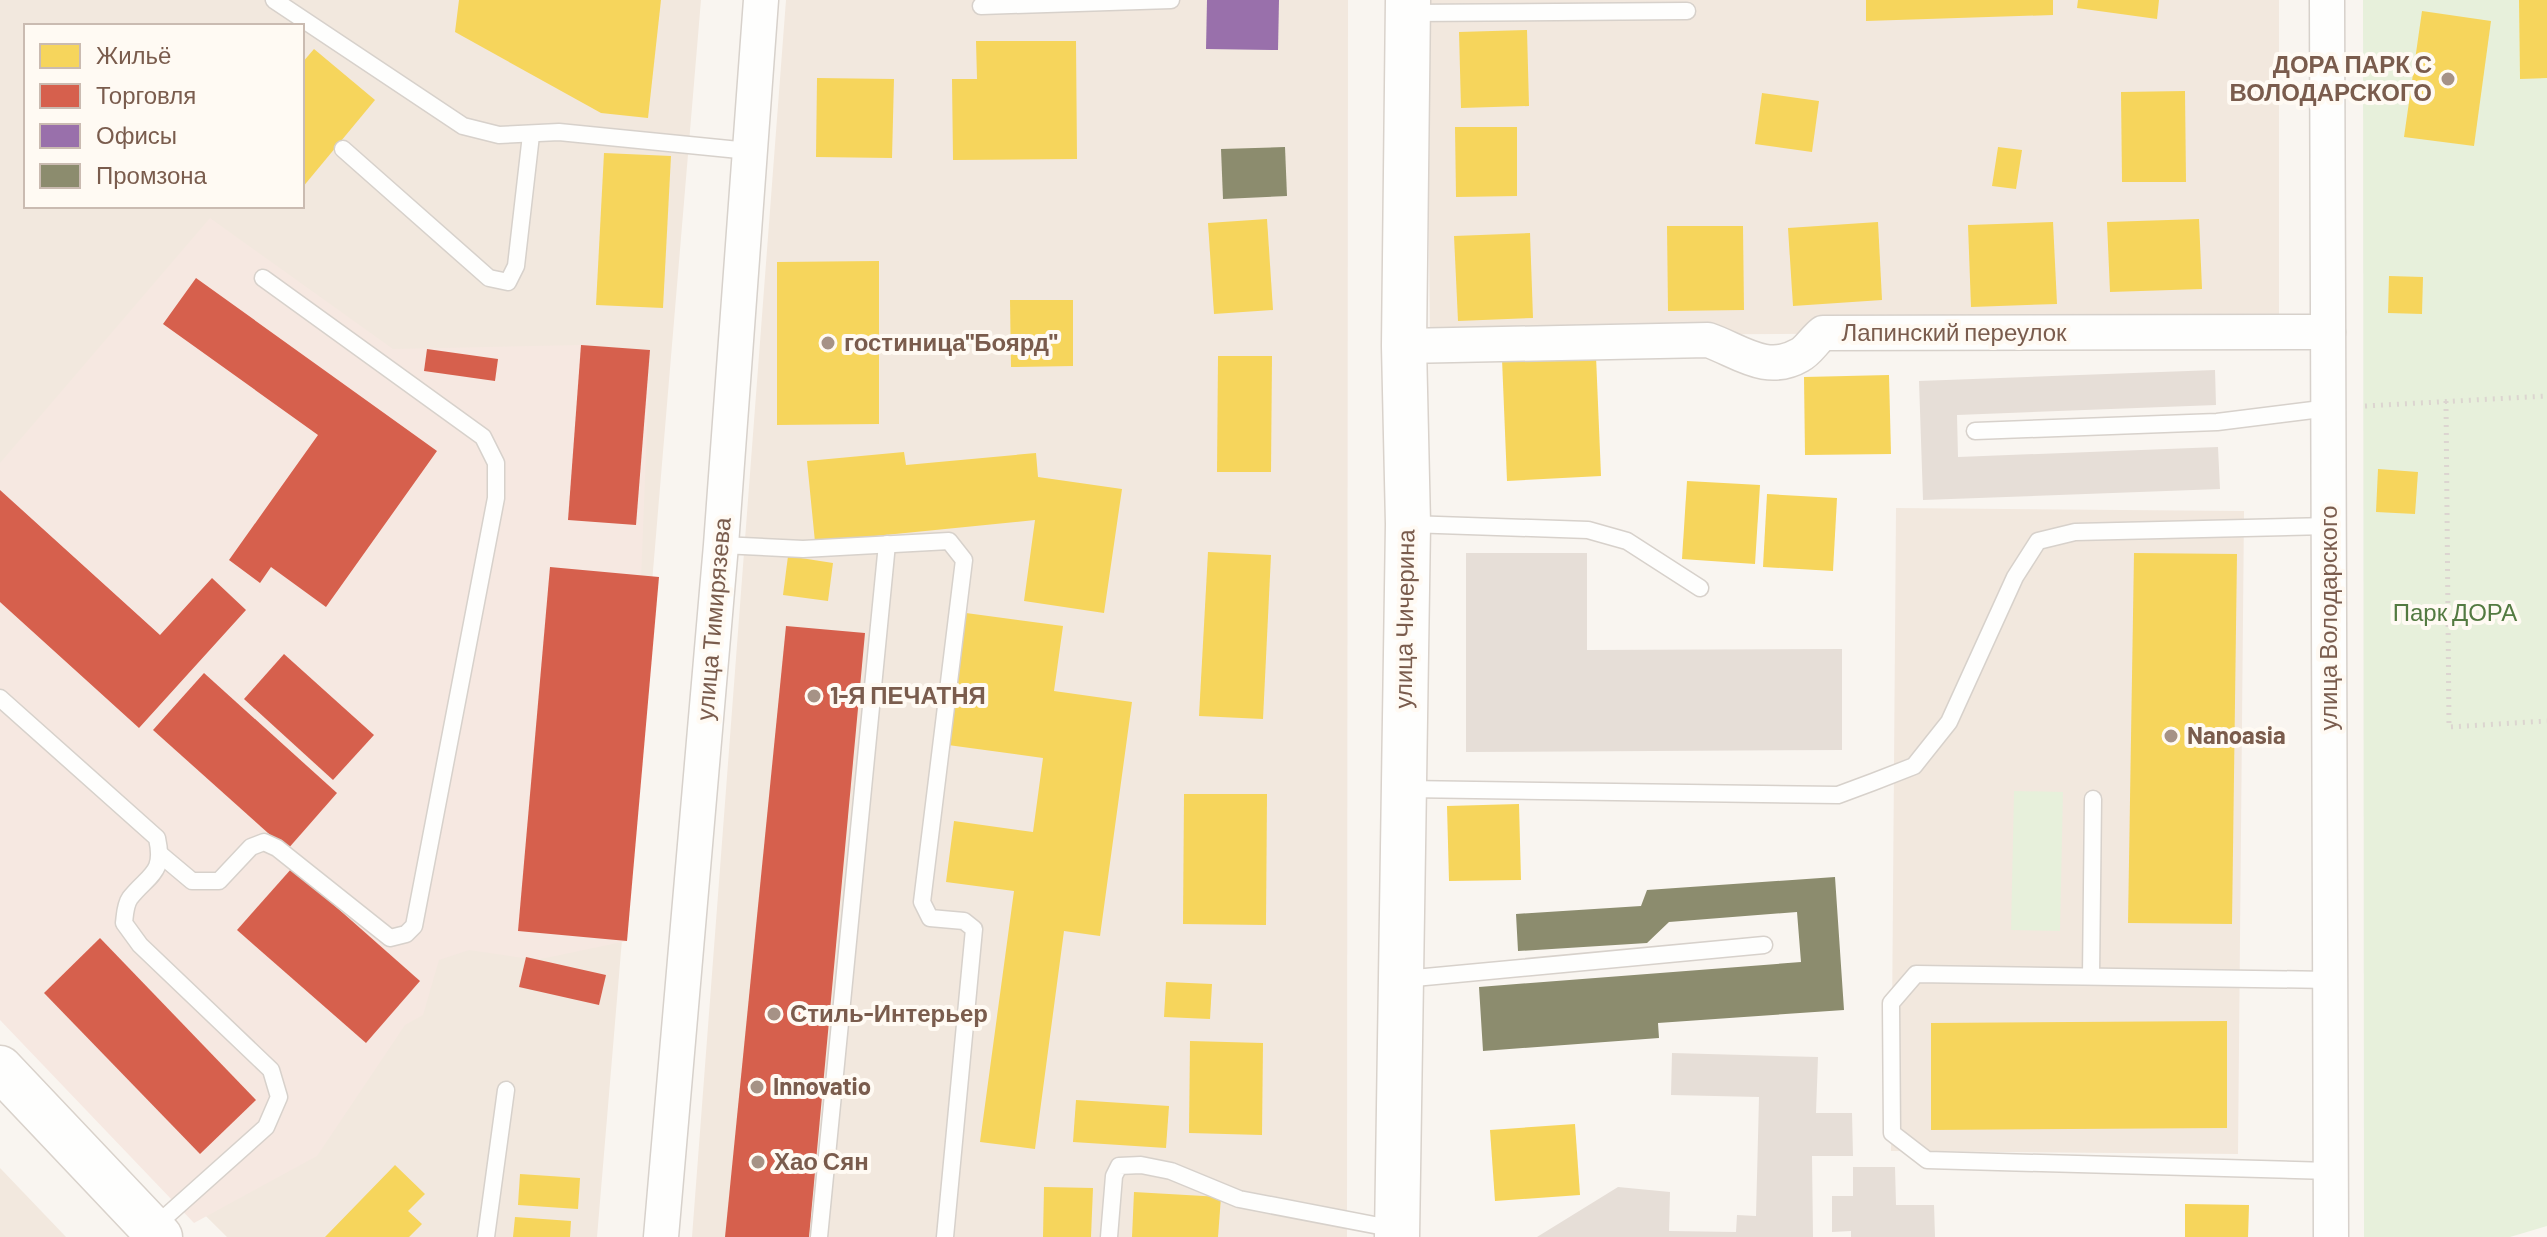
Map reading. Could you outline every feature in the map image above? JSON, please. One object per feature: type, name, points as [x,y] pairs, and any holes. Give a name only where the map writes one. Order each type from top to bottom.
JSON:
[{"type":"main road","name":"улица Чичерина","points":[[1397,1233],[1408,524],[1404,346],[1408,6]]},
{"type":"main road","points":[[0,1068],[156,1233]]},
{"type":"street","name":"улица Тимирязева","points":[[661,1237],[721,545],[761,0]]},
{"type":"street","name":"улица Володарского","points":[[2327,0],[2331,1237]]},
{"type":"street","name":"Лапинский переулок","points":[[1404,346],[1708,340],[1753,361],[1770,363],[1803,354],[1823,333],[2328,332]]},
{"type":"lane","points":[[274,0],[463,126],[499,135],[559,132],[749,151]]},
{"type":"lane","points":[[981,6],[1171,0]]},
{"type":"lane","points":[[1408,6],[1687,11]]},
{"type":"lane","points":[[343,149],[489,278],[508,282],[516,266],[531,135]]},
{"type":"lane","points":[[161,855],[192,881],[219,881],[251,847],[264,842],[277,848],[390,938],[406,934],[414,926],[496,498],[496,463],[483,437],[263,278]]},
{"type":"lane","points":[[1975,431],[2217,422],[2329,408]]},
{"type":"lane","points":[[1408,524],[1588,530],[1627,541],[1700,588]]},
{"type":"lane","points":[[1402,789],[1838,795],[1914,766],[1949,722],[2015,577],[2038,541],[2075,532],[2329,526]]},
{"type":"lane","points":[[721,545],[803,549],[949,541],[964,560],[922,902],[930,918],[964,921],[974,929],[945,1237]]},
{"type":"lane","points":[[819,1237],[887,544]]},
{"type":"lane","points":[[0,698],[157,838],[161,855],[155,874],[128,901],[124,923],[140,945],[271,1070],[279,1097],[266,1127],[156,1233]]},
{"type":"lane","points":[[2091,976],[2093,799]]},
{"type":"lane","points":[[1402,979],[1764,945]]},
{"type":"lane","points":[[2330,980],[1916,974],[1891,1003],[1892,1133],[1927,1160],[2330,1171]]},
{"type":"lane","points":[[486,1237],[506,1090]]},
{"type":"lane","points":[[1109,1237],[1114,1176],[1119,1166],[1141,1165],[1171,1171],[1239,1199],[1397,1233]]},
{"type":"path","points":[[2329,408],[2547,396]]},
{"type":"path","points":[[2446,401],[2449,727],[2547,721]]},
{"type":"shaded area","points":[[0,0],[701,0],[597,1237],[227,1237],[0,1012]]},
{"type":"shaded area","points":[[786,0],[1348,0],[1347,1237],[692,1237]]},
{"type":"shaded area","points":[[1426,0],[2279,0],[2279,331],[1430,336]]},
{"type":"shaded area","points":[[210,218],[393,349],[581,345],[650,350],[627,941],[536,960],[469,950],[439,960],[423,1015],[405,1025],[317,1156],[194,1223],[0,1020],[0,463]]},
{"type":"shaded area","points":[[1896,508],[2244,511],[2238,1154],[1891,1151]]},
{"type":"shaded area","points":[[0,1168],[66,1237],[0,1237]]},
{"type":"green space","name":"Парк ДОРА","points":[[2363,0],[2547,0],[2547,1226],[2510,1237],[2364,1237]]},
{"type":"green space","points":[[2014,791],[2063,792],[2060,931],[2011,930]]},
{"type":"building: Жильё","points":[[459,0],[661,0],[648,118],[601,113],[455,32]]},
{"type":"building: Жильё","points":[[1866,0],[2053,0],[2053,15],[1866,21]]},
{"type":"building: Жильё","points":[[2078,0],[2159,0],[2157,19],[2077,8]]},
{"type":"building: Жильё","points":[[2519,0],[2547,0],[2547,78],[2520,79]]},
{"type":"building: Жильё","name":"ДОРА ПАРК С ВОЛОДАРСКОГО","points":[[2422,11],[2491,21],[2474,146],[2404,137]]},
{"type":"building: Жильё","points":[[1527,30],[1529,106],[1461,108],[1459,32]]},
{"type":"building: Жильё","points":[[976,41],[1076,41],[1077,159],[953,160],[952,79],[977,79]]},
{"type":"building: Жильё","points":[[314,49],[375,100],[304,186],[304,61]]},
{"type":"building: Жильё","points":[[817,78],[894,79],[892,158],[816,157]]},
{"type":"building: Жильё","points":[[2185,91],[2186,182],[2122,182],[2121,92]]},
{"type":"building: Жильё","points":[[1762,93],[1819,101],[1812,152],[1755,144]]},
{"type":"building: Жильё","points":[[1455,127],[1517,127],[1517,196],[1456,197]]},
{"type":"building: Жильё","points":[[1998,147],[2022,150],[2016,189],[1992,186]]},
{"type":"building: Жильё","points":[[604,153],[671,156],[663,308],[596,305]]},
{"type":"building: Жильё","points":[[1267,219],[1273,310],[1214,314],[1208,223]]},
{"type":"building: Жильё","points":[[2199,219],[2202,289],[2110,292],[2107,222]]},
{"type":"building: Жильё","points":[[1878,222],[1882,300],[1793,306],[1788,228]]},
{"type":"building: Жильё","points":[[2053,222],[2057,304],[1971,307],[1968,225]]},
{"type":"building: Жильё","points":[[1667,226],[1743,226],[1744,310],[1668,311]]},
{"type":"building: Жильё","points":[[1530,233],[1533,318],[1458,321],[1454,236]]},
{"type":"building: Жильё","name":"гостиница\"Боярд\"","points":[[879,261],[879,424],[777,425],[777,262]]},
{"type":"building: Жильё","points":[[2389,276],[2423,277],[2422,314],[2388,313]]},
{"type":"building: Жильё","points":[[1010,300],[1073,300],[1073,366],[1011,367]]},
{"type":"building: Жильё","points":[[1218,356],[1272,356],[1271,472],[1217,472]]},
{"type":"building: Жильё","points":[[1596,356],[1601,476],[1507,481],[1502,359]]},
{"type":"building: Жильё","points":[[1889,375],[1891,454],[1805,455],[1804,377]]},
{"type":"building: Жильё","points":[[904,452],[906,465],[1036,453],[1038,477],[1122,489],[1104,613],[1024,601],[1035,520],[815,542],[807,461]]},
{"type":"building: Жильё","points":[[2378,469],[2418,472],[2415,514],[2376,512]]},
{"type":"building: Жильё","points":[[1687,481],[1760,485],[1755,564],[1682,559]]},
{"type":"building: Жильё","points":[[1767,494],[1837,498],[1833,571],[1763,567]]},
{"type":"building: Жильё","points":[[1208,552],[1271,555],[1263,719],[1199,716]]},
{"type":"building: Жильё","points":[[2134,553],[2237,554],[2232,924],[2128,923]]},
{"type":"building: Жильё","points":[[788,556],[833,563],[828,601],[783,595]]},
{"type":"building: Жильё","points":[[966,613],[1063,626],[1054,691],[1132,702],[1100,936],[1064,931],[1035,1149],[980,1142],[1014,891],[946,882],[954,821],[1033,832],[1043,758],[948,745]]},
{"type":"building: Жильё","points":[[1184,794],[1267,794],[1266,925],[1183,924]]},
{"type":"building: Жильё","points":[[1519,804],[1521,880],[1449,881],[1447,806]]},
{"type":"building: Жильё","points":[[1166,982],[1212,984],[1210,1019],[1164,1017]]},
{"type":"building: Жильё","points":[[2227,1021],[2227,1128],[1931,1130],[1931,1023]]},
{"type":"building: Жильё","points":[[1190,1041],[1263,1043],[1262,1135],[1189,1133]]},
{"type":"building: Жильё","points":[[1076,1100],[1169,1106],[1166,1148],[1073,1142]]},
{"type":"building: Жильё","points":[[1575,1124],[1580,1195],[1495,1201],[1490,1130]]},
{"type":"building: Жильё","points":[[395,1165],[425,1194],[408,1211],[422,1224],[409,1237],[325,1237]]},
{"type":"building: Жильё","points":[[520,1174],[580,1178],[578,1209],[518,1205]]},
{"type":"building: Жильё","points":[[1044,1187],[1093,1188],[1091,1237],[1043,1237]]},
{"type":"building: Жильё","points":[[1134,1192],[1221,1197],[1218,1237],[1132,1237]]},
{"type":"building: Жильё","points":[[2185,1204],[2249,1205],[2248,1237],[2185,1237]]},
{"type":"building: Жильё","points":[[515,1217],[571,1221],[570,1237],[513,1237]]},
{"type":"building: Торговля","points":[[196,278],[437,451],[326,607],[271,567],[260,583],[229,560],[318,435],[163,324]]},
{"type":"building: Торговля","points":[[581,345],[650,350],[636,525],[568,520]]},
{"type":"building: Торговля","points":[[427,349],[498,359],[495,381],[424,371]]},
{"type":"building: Торговля","points":[[0,490],[160,635],[212,578],[246,610],[139,728],[0,602]]},
{"type":"building: Торговля","points":[[550,567],[659,577],[627,941],[518,931]]},
{"type":"building: Торговля","points":[[786,626],[865,633],[809,1237],[725,1237]]},
{"type":"building: Торговля","points":[[284,654],[374,735],[333,780],[244,699]]},
{"type":"building: Торговля","points":[[204,673],[337,793],[287,850],[153,730]]},
{"type":"building: Торговля","points":[[292,868],[420,981],[366,1043],[237,930]]},
{"type":"building: Торговля","points":[[100,938],[256,1100],[200,1154],[44,993]]},
{"type":"building: Торговля","points":[[526,957],[606,975],[599,1005],[519,987]]},
{"type":"building: Офисы","points":[[1207,0],[1279,0],[1278,50],[1206,49]]},
{"type":"building: Промзона","points":[[1285,147],[1287,196],[1223,199],[1221,149]]},
{"type":"building: Промзона","points":[[1835,877],[1844,1010],[1658,1023],[1659,1038],[1483,1051],[1479,987],[1801,962],[1797,912],[1669,922],[1647,943],[1518,951],[1516,914],[1641,906],[1647,890]]},
{"type":"building: Прочее","points":[[2215,370],[2216,405],[1957,415],[1958,457],[2218,447],[2220,489],[1923,500],[1919,381]]},
{"type":"building: Прочее","points":[[1466,553],[1587,553],[1587,650],[1842,649],[1842,750],[1466,752]]},
{"type":"building: Прочее","points":[[1672,1053],[1818,1057],[1816,1113],[1852,1113],[1853,1156],[1812,1156],[1813,1237],[1537,1237],[1618,1187],[1670,1192],[1669,1231],[1736,1232],[1737,1215],[1756,1216],[1759,1097],[1671,1095]]},
{"type":"building: Прочее","points":[[1853,1167],[1895,1167],[1896,1205],[1934,1205],[1935,1237],[1851,1237],[1851,1231],[1832,1232],[1832,1196],[1853,1196]]},
{"type":"place","name":"ДОРА ПАРК С ВОЛОДАРСКОГО","points":[[2448,79]]},
{"type":"place","name":"гостиница\"Боярд\"","points":[[828,343]]},
{"type":"place","name":"1-Я ПЕЧАТНЯ","points":[[814,696]]},
{"type":"place","name":"Nanoasia","points":[[2171,736]]},
{"type":"place","name":"Стиль-Интерьер","points":[[774,1014]]},
{"type":"place","name":"Innovatio","points":[[757,1087]]},
{"type":"place","name":"Хао Сян","points":[[758,1162]]}]
